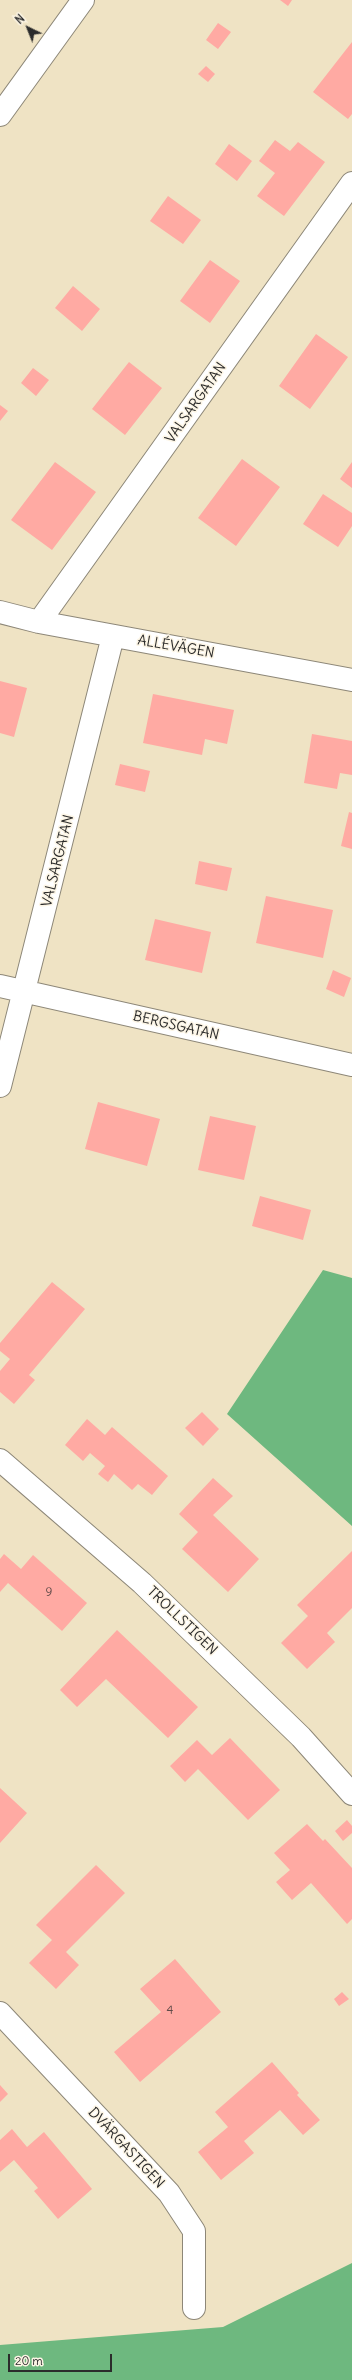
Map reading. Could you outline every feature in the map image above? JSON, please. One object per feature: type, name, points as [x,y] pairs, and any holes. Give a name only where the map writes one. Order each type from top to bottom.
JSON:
[{"type":"street","points":[[0,115],[83,0]]},
{"type":"street","name":"VALSARGATAN","points":[[39,622],[352,183]]},
{"type":"street","name":"ALLÉVÄGEN","points":[[0,612],[39,622],[352,680]]},
{"type":"street","name":"VALSARGATAN","points":[[0,1086],[25,992],[113,636]]},
{"type":"street","name":"BERGSGATAN","points":[[0,986],[352,1065]]},
{"type":"street","name":"TROLLSTIGEN","points":[[0,1460],[142,1582],[300,1737],[352,1794]]},
{"type":"street","name":"DVÄRGASTIGEN","points":[[0,2013],[169,2193],[194,2231],[194,2308]]},
{"type":"green space","points":[[323,1270],[352,1278],[352,1526],[227,1414]]},
{"type":"green space","points":[[352,2263],[352,2380],[0,2380],[0,2345],[223,2327]]},
{"type":"building","points":[[280,0],[292,0],[288,6]]},
{"type":"building","points":[[218,23],[231,32],[218,49],[206,40]]},
{"type":"building","points":[[352,42],[352,114],[348,119],[313,92]]},
{"type":"building","points":[[206,66],[215,74],[208,82],[198,74]]},
{"type":"building","points":[[275,140],[290,151],[298,142],[325,162],[284,216],[257,196],[275,173],[259,161]]},
{"type":"building","points":[[229,144],[252,161],[237,181],[215,164]]},
{"type":"building","points":[[168,196],[201,220],[183,244],[150,221]]},
{"type":"building","points":[[210,260],[240,281],[210,323],[180,301]]},
{"type":"building","points":[[73,286],[100,309],[82,331],[55,308]]},
{"type":"building","points":[[316,334],[348,357],[310,409],[279,386]]},
{"type":"building","points":[[129,362],[162,388],[125,435],[92,409]]},
{"type":"building","points":[[33,368],[49,380],[36,396],[21,383]]},
{"type":"building","points":[[0,405],[8,411],[0,421]]},
{"type":"building","points":[[242,459],[280,487],[236,546],[198,518]]},
{"type":"building","points":[[55,462],[96,492],[52,550],[11,520]]},
{"type":"building","points":[[352,462],[352,488],[340,479]]},
{"type":"building","points":[[323,494],[352,513],[352,526],[338,547],[303,524]]},
{"type":"building","points":[[0,681],[27,688],[14,737],[0,733]]},
{"type":"building","points":[[153,694],[234,710],[227,744],[205,739],[202,755],[143,743]]},
{"type":"building","points":[[312,734],[352,741],[352,775],[340,773],[337,789],[304,783]]},
{"type":"building","points":[[120,764],[150,771],[145,792],[115,785]]},
{"type":"building","points":[[349,812],[352,813],[352,849],[341,846]]},
{"type":"building","points":[[199,861],[232,868],[227,891],[195,884]]},
{"type":"building","points":[[266,896],[333,910],[323,958],[256,943]]},
{"type":"building","points":[[155,919],[211,932],[202,973],[145,960]]},
{"type":"building","points":[[333,970],[351,978],[344,997],[326,989]]},
{"type":"building","points":[[98,1102],[160,1119],[147,1166],[85,1149]]},
{"type":"building","points":[[210,1116],[256,1126],[244,1180],[198,1170]]},
{"type":"building","points":[[260,1196],[311,1210],[303,1240],[252,1226]]},
{"type":"building","points":[[52,1282],[85,1309],[29,1375],[35,1380],[14,1404],[0,1392],[0,1371],[10,1359],[0,1351],[0,1343]]},
{"type":"building","points":[[202,1412],[219,1429],[203,1446],[185,1428]]},
{"type":"building","points":[[87,1419],[105,1435],[112,1427],[168,1476],[152,1495],[138,1484],[132,1490],[114,1474],[108,1482],[98,1474],[105,1466],[90,1453],[83,1461],[65,1445]]},
{"type":"building","points":[[213,1478],[233,1496],[213,1515],[259,1559],[228,1592],[182,1549],[198,1532],[179,1514]]},
{"type":"building","points":[[352,1551],[352,1608],[327,1633],[335,1642],[307,1669],[281,1643],[308,1616],[297,1605]]},
{"type":"building","points":[[4,1554],[21,1569],[33,1555],[87,1603],[62,1631],[8,1583],[0,1592],[0,1559]]},
{"type":"building","points":[[117,1630],[198,1707],[168,1738],[106,1679],[77,1707],[60,1690]]},
{"type":"building","points":[[230,1738],[280,1790],[248,1820],[198,1769],[185,1782],[170,1766],[197,1740],[212,1755]]},
{"type":"building","points":[[0,1788],[27,1813],[0,1843]]},
{"type":"building","points":[[347,1820],[352,1826],[352,1833],[343,1841],[335,1831]]},
{"type":"building","points":[[307,1824],[323,1841],[325,1839],[352,1868],[352,1919],[347,1924],[311,1883],[292,1900],[276,1882],[290,1870],[274,1853]]},
{"type":"building","points":[[96,1865],[125,1893],[66,1952],[79,1965],[56,1989],[29,1963],[52,1940],[36,1925]]},
{"type":"building","points":[[175,1959],[221,2012],[140,2082],[114,2052],[161,2012],[140,1989]]},
{"type":"building","points":[[342,1992],[349,1999],[339,2006],[334,1999]]},
{"type":"building","points":[[272,2062],[299,2093],[297,2095],[320,2120],[303,2135],[280,2110],[244,2141],[254,2153],[221,2180],[198,2152],[228,2127],[215,2112]]},
{"type":"building","points":[[0,2085],[8,2094],[0,2102]]},
{"type":"building","points":[[12,2129],[27,2147],[44,2132],[92,2189],[58,2219],[34,2191],[38,2188],[14,2160],[0,2172],[0,2140]]}]
